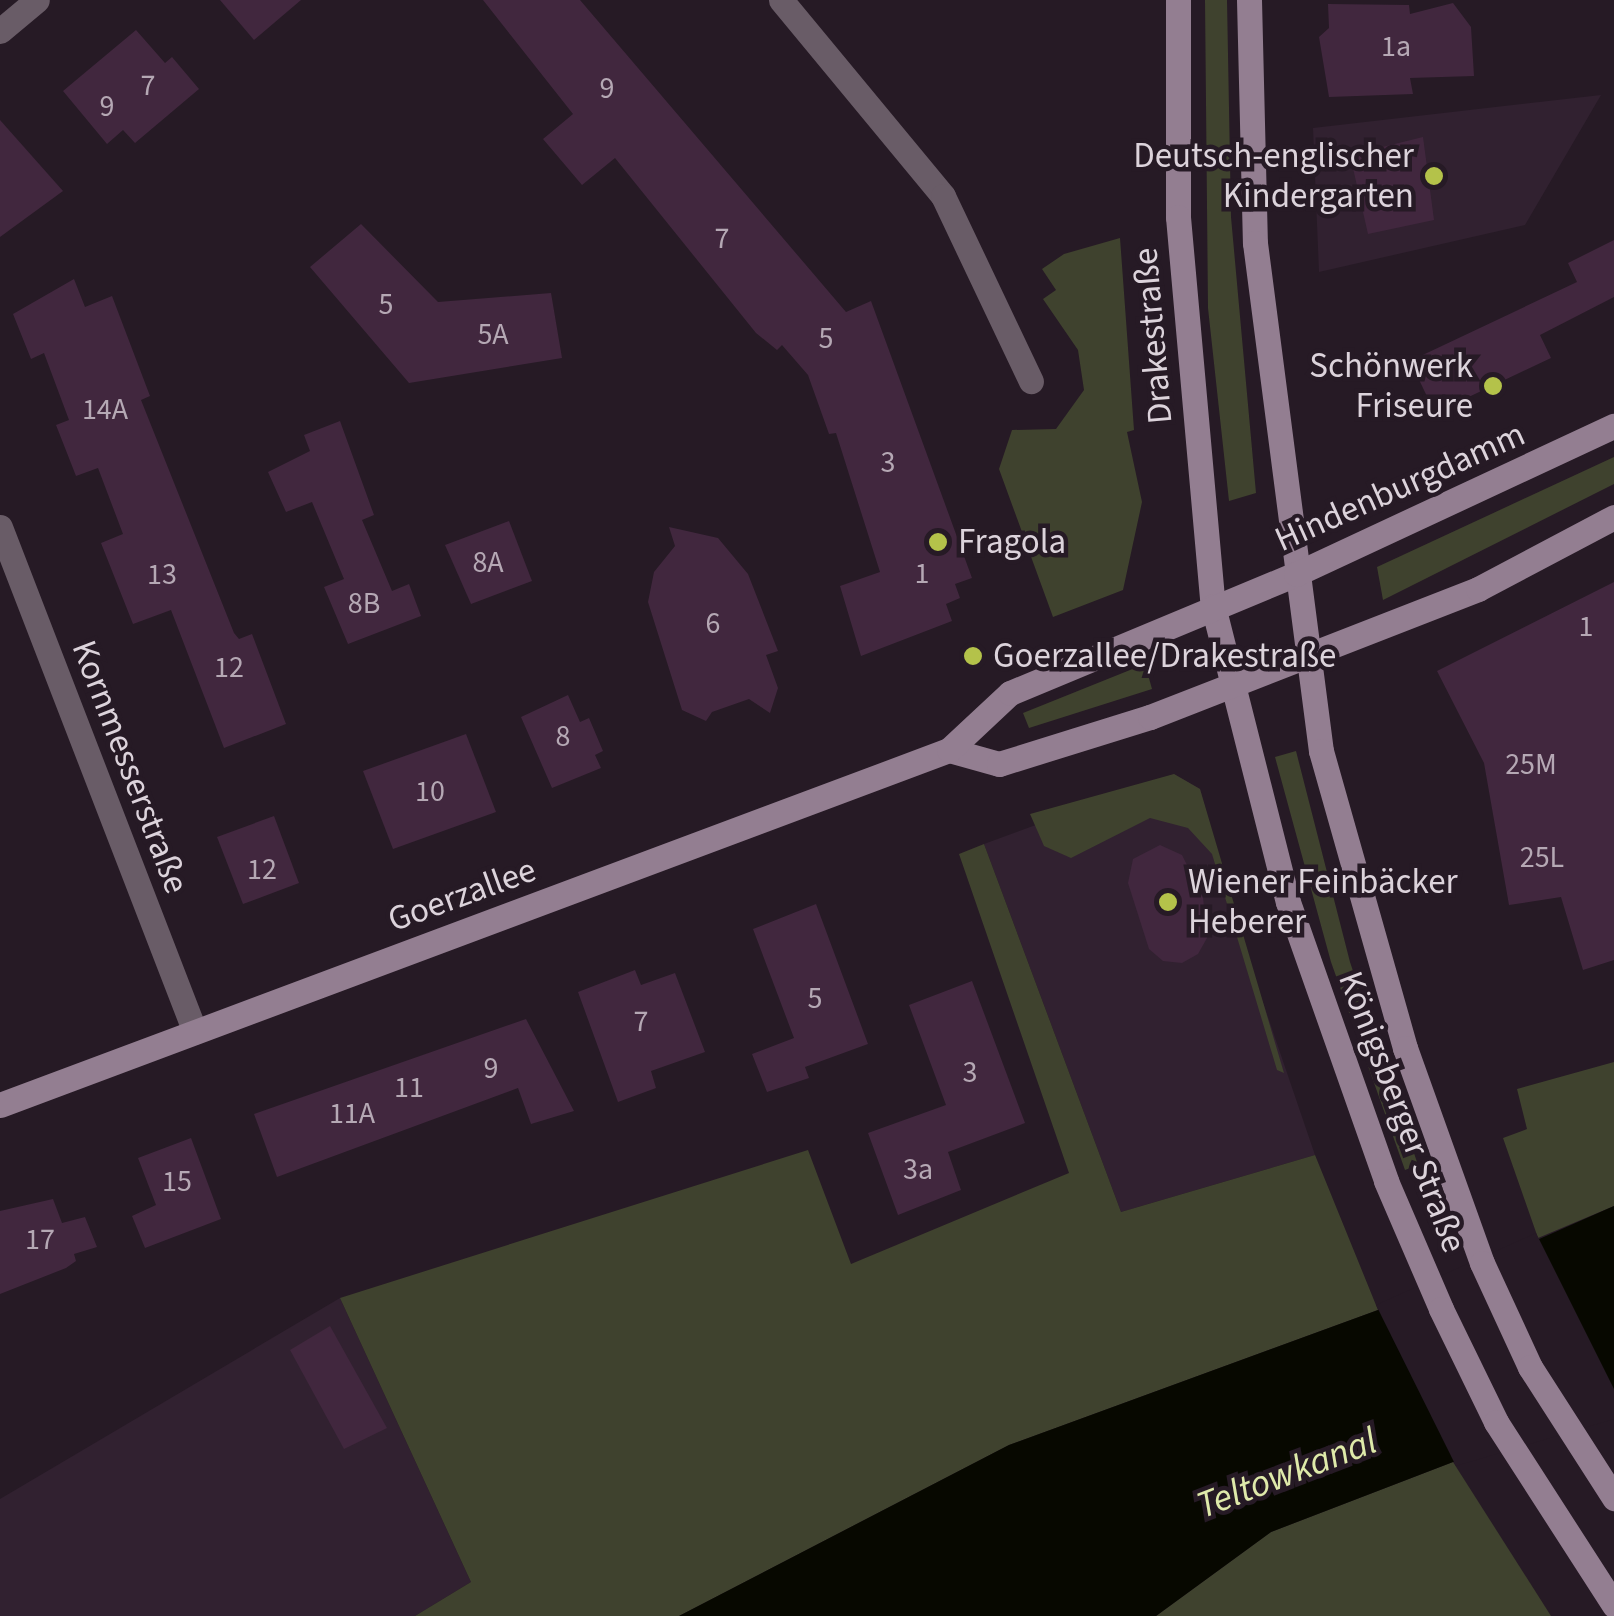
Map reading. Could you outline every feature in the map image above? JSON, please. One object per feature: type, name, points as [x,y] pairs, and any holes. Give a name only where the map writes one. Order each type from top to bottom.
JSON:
[{"type":"main road","name":"Drakestraße","points":[[1178,0],[1178,217],[1213,606]]},
{"type":"main road","points":[[1249,0],[1256,243],[1296,574]]},
{"type":"main road","name":"Hindenburgdamm","points":[[1213,606],[1296,574],[1614,426]]},
{"type":"main road","points":[[948,750],[999,764],[1308,660],[1478,589],[1614,517]]},
{"type":"main road","name":"Königsberger Straße","points":[[1296,574],[1320,751],[1443,1158],[1530,1367],[1614,1498]]},
{"type":"main road","name":"Königsberger Straße","points":[[1213,606],[1288,902],[1386,1181],[1496,1422],[1565,1538],[1614,1605]]},
{"type":"main road","name":"Goerzallee","points":[[0,1106],[948,750],[1010,693],[1213,606]]},
{"type":"street","points":[[0,31],[37,0]]},
{"type":"street","points":[[781,0],[943,196],[1032,381]]},
{"type":"street","name":"Kornmesserstraße","points":[[0,527],[194,1032]]},
{"type":"shaded area","name":"Deutsch-englischer Kindergarten","points":[[1601,95],[1525,225],[1319,272],[1313,128]]},
{"type":"shaded area","points":[[1174,774],[1200,789],[1239,932],[1315,1155],[1121,1212],[984,844]]},
{"type":"shaded area","points":[[340,1298],[471,1582],[415,1616],[0,1616],[0,1499]]},
{"type":"green space","points":[[1205,0],[1227,0],[1231,217],[1256,493],[1229,501],[1208,308]]},
{"type":"green space","points":[[1120,238],[1134,430],[1127,432],[1142,502],[1123,590],[1053,617],[999,469],[1012,430],[1056,429],[1084,390],[1078,350],[1043,299],[1056,290],[1042,269],[1064,254]]},
{"type":"green space","points":[[1614,457],[1614,484],[1383,600],[1377,567]]},
{"type":"green space","points":[[1145,664],[1152,689],[1029,728],[1023,713]]},
{"type":"green space","points":[[1296,751],[1350,962],[1418,1165],[1405,1170],[1331,962],[1275,757]]},
{"type":"green space","points":[[1174,774],[1200,789],[1284,1073],[1277,1070],[1212,854],[1188,828],[1150,818],[1071,858],[1044,846],[1030,814]]},
{"type":"green space","points":[[984,844],[1121,1212],[1315,1155],[1378,1310],[1009,1445],[679,1616],[415,1616],[471,1582],[340,1298],[808,1150],[851,1264],[1069,1173],[959,854]]},
{"type":"green space","points":[[1614,1062],[1614,1206],[1538,1238],[1503,1138],[1527,1129],[1517,1089]]},
{"type":"green space","points":[[1453,1462],[1551,1616],[1156,1616],[1271,1532]]},
{"type":"water","name":"Teltowkanal","points":[[1614,1206],[1614,1414],[1453,1462],[1271,1532],[1156,1616],[679,1616],[1009,1445],[1378,1310]]},
{"type":"pier","points":[[1536,1233],[1614,1389],[1614,1419],[1456,1466],[1376,1305]]},
{"type":"building","points":[[220,0],[301,0],[254,40]]},
{"type":"building","points":[[483,0],[580,0],[846,312],[871,301],[972,578],[955,584],[960,598],[946,604],[952,621],[861,656],[840,586],[880,572],[836,433],[829,434],[808,375],[782,345],[777,350],[756,333],[615,158],[582,185],[543,139],[573,114]]},
{"type":"building","points":[[1453,3],[1471,27],[1474,76],[1410,78],[1413,94],[1329,97],[1319,37],[1329,28],[1328,4],[1409,5],[1410,14]]},
{"type":"building","points":[[136,30],[165,63],[172,57],[199,89],[135,143],[123,130],[107,144],[63,91]]},
{"type":"building","points":[[0,120],[63,191],[0,237]]},
{"type":"building","points":[[1423,137],[1434,220],[1368,234],[1350,155]]},
{"type":"building","points":[[361,224],[438,302],[551,293],[562,358],[409,383],[310,267]]},
{"type":"building","points":[[1614,240],[1614,297],[1540,335],[1551,358],[1435,413],[1410,361],[1577,282],[1568,263]]},
{"type":"building","points":[[74,279],[85,307],[112,296],[150,396],[141,400],[234,633],[239,639],[252,634],[286,724],[224,748],[171,610],[133,624],[101,543],[123,534],[98,468],[76,476],[56,425],[69,420],[44,353],[31,359],[13,314]]},
{"type":"building","points":[[340,421],[374,515],[362,520],[392,591],[409,584],[421,616],[348,644],[324,587],[344,579],[312,502],[286,512],[268,472],[310,451],[304,435]]},
{"type":"building","points":[[509,521],[532,581],[471,604],[445,545]]},
{"type":"building","points":[[669,527],[718,538],[748,574],[778,651],[766,655],[778,688],[770,713],[749,699],[712,712],[706,721],[682,710],[648,602],[654,572],[675,546]]},
{"type":"building","points":[[1614,582],[1614,960],[1583,970],[1561,897],[1509,905],[1484,763],[1437,671]]},
{"type":"building","points":[[568,695],[580,722],[589,718],[603,751],[595,755],[601,768],[552,788],[521,717]]},
{"type":"building","points":[[466,734],[496,812],[393,849],[363,771]]},
{"type":"building","points":[[274,816],[299,883],[243,904],[217,837]]},
{"type":"building","name":"Wiener Feinbäcker Heberer","points":[[1160,845],[1182,855],[1203,897],[1207,938],[1198,954],[1182,963],[1163,961],[1149,949],[1128,883],[1133,859]]},
{"type":"building","points":[[816,904],[868,1044],[805,1067],[809,1078],[767,1092],[752,1054],[794,1038],[753,929]]},
{"type":"building","points":[[635,970],[641,985],[675,973],[705,1052],[651,1071],[656,1088],[618,1102],[578,992]]},
{"type":"building","points":[[972,981],[1025,1123],[948,1152],[961,1190],[898,1215],[868,1133],[946,1105],[909,1005]]},
{"type":"building","points":[[526,1019],[574,1111],[531,1124],[518,1088],[277,1177],[254,1114]]},
{"type":"building","points":[[191,1138],[221,1219],[145,1248],[132,1216],[156,1205],[138,1158]]},
{"type":"building","points":[[53,1199],[62,1223],[85,1217],[97,1247],[74,1254],[76,1261],[66,1268],[0,1294],[0,1211]]},
{"type":"building","points":[[330,1326],[387,1428],[344,1449],[290,1350]]},
{"type":"place","name":"Deutsch-englischer Kindergarten","points":[[1434,176]]},
{"type":"place","name":"Schönwerk Friseure","points":[[1493,386]]},
{"type":"place","name":"Fragola","points":[[938,542]]},
{"type":"place","name":"Goerzallee/Drakestraße","points":[[973,656]]},
{"type":"place","name":"Wiener Feinbäcker Heberer","points":[[1168,902]]}]
